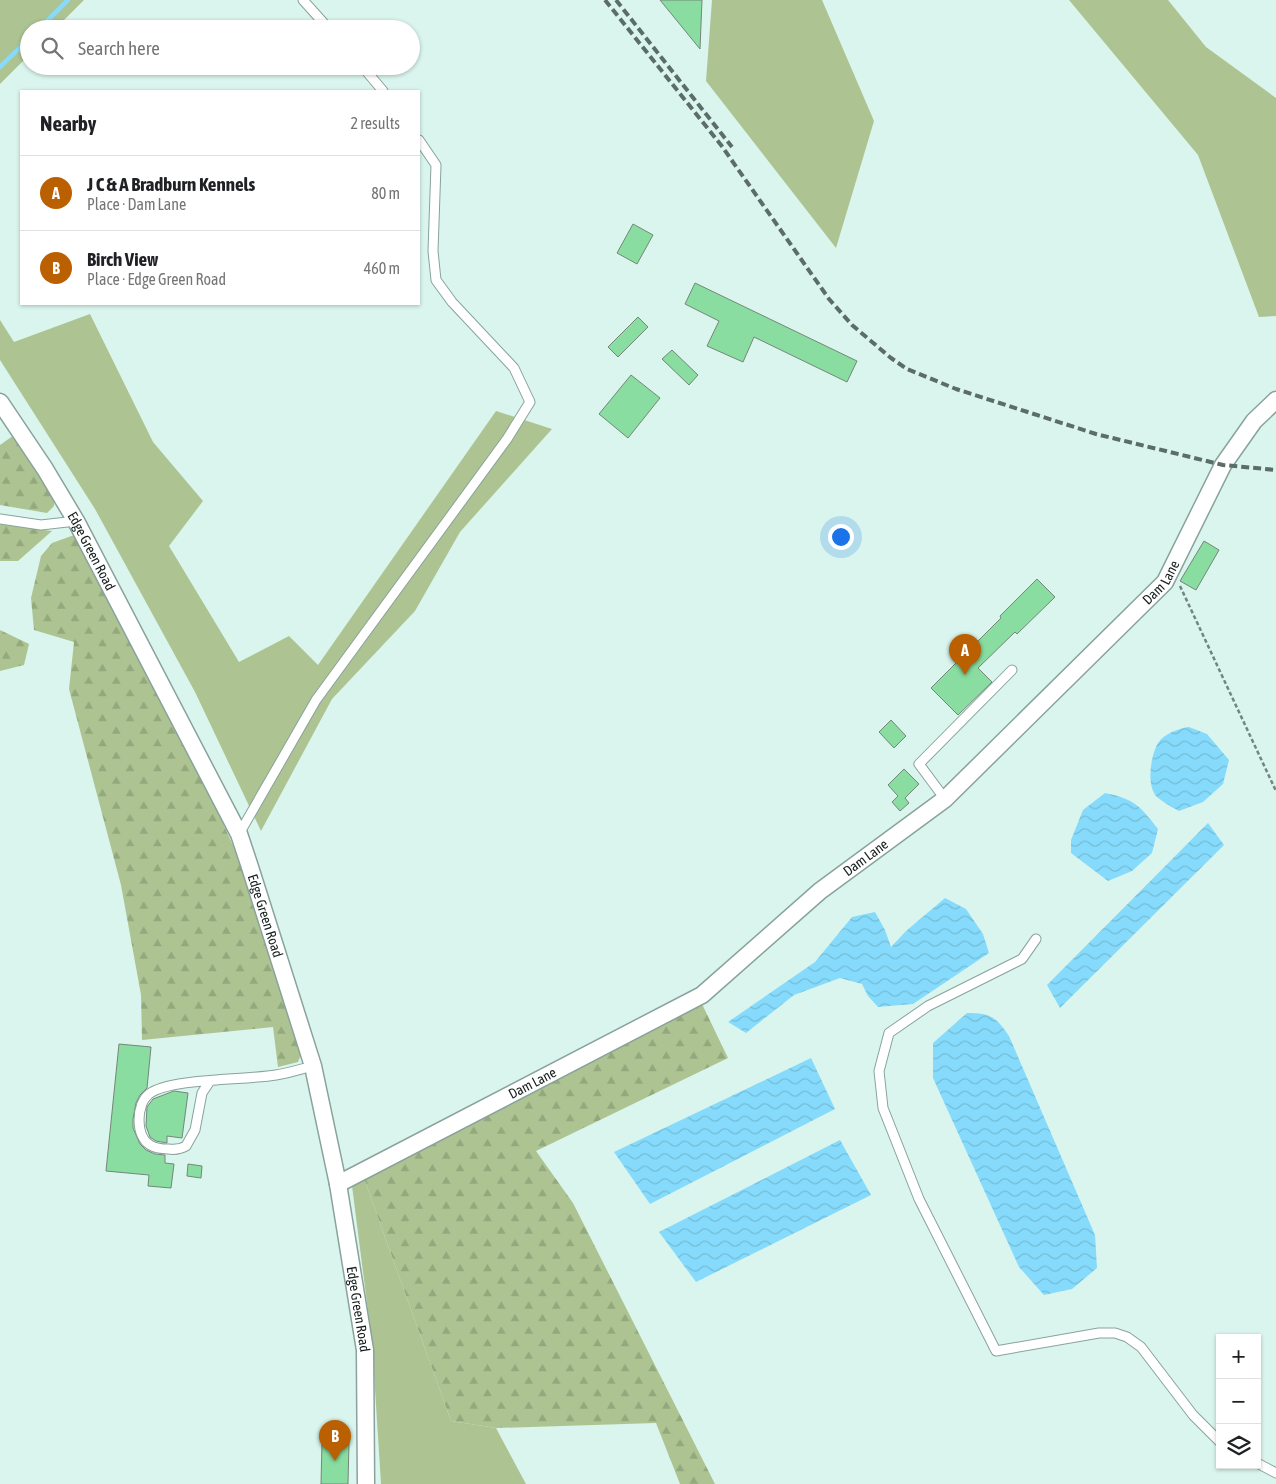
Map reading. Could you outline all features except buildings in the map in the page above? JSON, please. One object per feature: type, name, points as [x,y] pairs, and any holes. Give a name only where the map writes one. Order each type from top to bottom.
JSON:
[{"type":"street","name":"Dam Lane","points":[[338,1184],[702,995],[820,891],[945,799],[1166,582],[1223,465],[1254,421],[1276,400]]},
{"type":"street","name":"Edge Green Road","points":[[0,402],[45,469],[76,521],[239,834],[313,1066],[338,1184],[365,1350],[366,1484]]},
{"type":"lane","points":[[303,0],[320,20]]},
{"type":"lane","points":[[370,75],[382,90]]},
{"type":"lane","points":[[239,834],[316,700],[508,439],[530,402],[514,368],[452,302],[436,280],[433,251],[436,165],[420,141]]},
{"type":"lane","points":[[0,519],[41,525],[76,521]]},
{"type":"lane","points":[[945,799],[919,764],[1012,670]]},
{"type":"lane","points":[[1036,939],[1022,959],[928,1006],[889,1033],[879,1071],[883,1108],[919,1198],[996,1351],[1099,1333],[1115,1333],[1127,1337],[1141,1348],[1193,1415],[1216,1438]]},
{"type":"lane","points":[[210,1081],[202,1093],[195,1130],[186,1146],[176,1150],[149,1145],[144,1139],[139,1125],[141,1108],[147,1096],[156,1089],[210,1081],[277,1075],[313,1066]]},
{"type":"lane","points":[[1261,1465],[1276,1472]]},
{"type":"path","points":[[1173,570],[1276,791]]},
{"type":"green space","points":[[0,0],[84,0],[64,20],[20,20],[20,64],[0,84]]},
{"type":"green space","points":[[712,0],[822,0],[874,121],[836,248],[706,81]]},
{"type":"green space","points":[[1069,0],[1168,0],[1206,47],[1276,98],[1276,316],[1259,317],[1198,155]]},
{"type":"green space","points":[[90,314],[153,442],[203,501],[169,546],[239,662],[289,636],[318,665],[496,411],[552,429],[460,532],[415,611],[332,699],[261,831],[195,692],[95,509],[0,360],[0,320],[14,342]]},
{"type":"green space","points":[[17,433],[55,494],[54,506],[47,513],[0,505],[0,445]]},
{"type":"green space","points":[[0,524],[52,531],[18,561],[0,561]]},
{"type":"green space","points":[[77,534],[213,801],[235,850],[303,1050],[298,1062],[278,1067],[273,1027],[142,1040],[141,995],[121,885],[69,689],[74,642],[34,630],[31,598],[41,556],[52,543]]},
{"type":"green space","points":[[0,630],[29,644],[24,665],[0,671]]},
{"type":"green space","points":[[702,1004],[728,1058],[536,1151],[573,1203],[715,1484],[680,1484],[656,1423],[496,1428],[451,1421],[362,1173]]},
{"type":"green space","points":[[362,1173],[451,1421],[496,1428],[526,1484],[381,1484],[372,1342],[352,1186]]},
{"type":"water","points":[[1189,727],[1207,734],[1229,760],[1223,784],[1203,802],[1179,811],[1156,796],[1150,777],[1153,755],[1158,743],[1172,732]]},
{"type":"water","points":[[1105,793],[1123,798],[1136,805],[1158,829],[1152,853],[1132,871],[1108,881],[1071,853],[1071,840],[1083,810]]},
{"type":"water","points":[[1208,823],[1224,845],[1060,1008],[1047,985]]},
{"type":"water","points":[[945,898],[966,909],[983,934],[989,953],[913,1004],[878,1007],[868,996],[862,984],[840,978],[794,995],[746,1033],[728,1022],[815,962],[852,917],[875,912],[885,930],[891,947],[906,931]]},
{"type":"water","points":[[967,1013],[992,1017],[1009,1036],[1095,1235],[1097,1268],[1072,1289],[1044,1295],[1019,1267],[933,1078],[933,1043]]},
{"type":"water","points":[[811,1058],[835,1109],[650,1204],[614,1152]]},
{"type":"water","points":[[840,1140],[871,1195],[696,1282],[659,1232]]},
{"type":"waterway","points":[[48,20],[68,0]]},
{"type":"waterway","points":[[0,67],[20,48]]},
{"type":"railway","points":[[605,0],[721,145],[829,299],[852,325],[891,358],[907,369],[956,389],[1096,434],[1223,465],[1276,470]]},
{"type":"railway","points":[[616,0],[732,147]]},
{"type":"place","name":"J C & A Bradburn Kennels","points":[[965,675]]},
{"type":"place","name":"Birch View","points":[[335,1461]]}]
